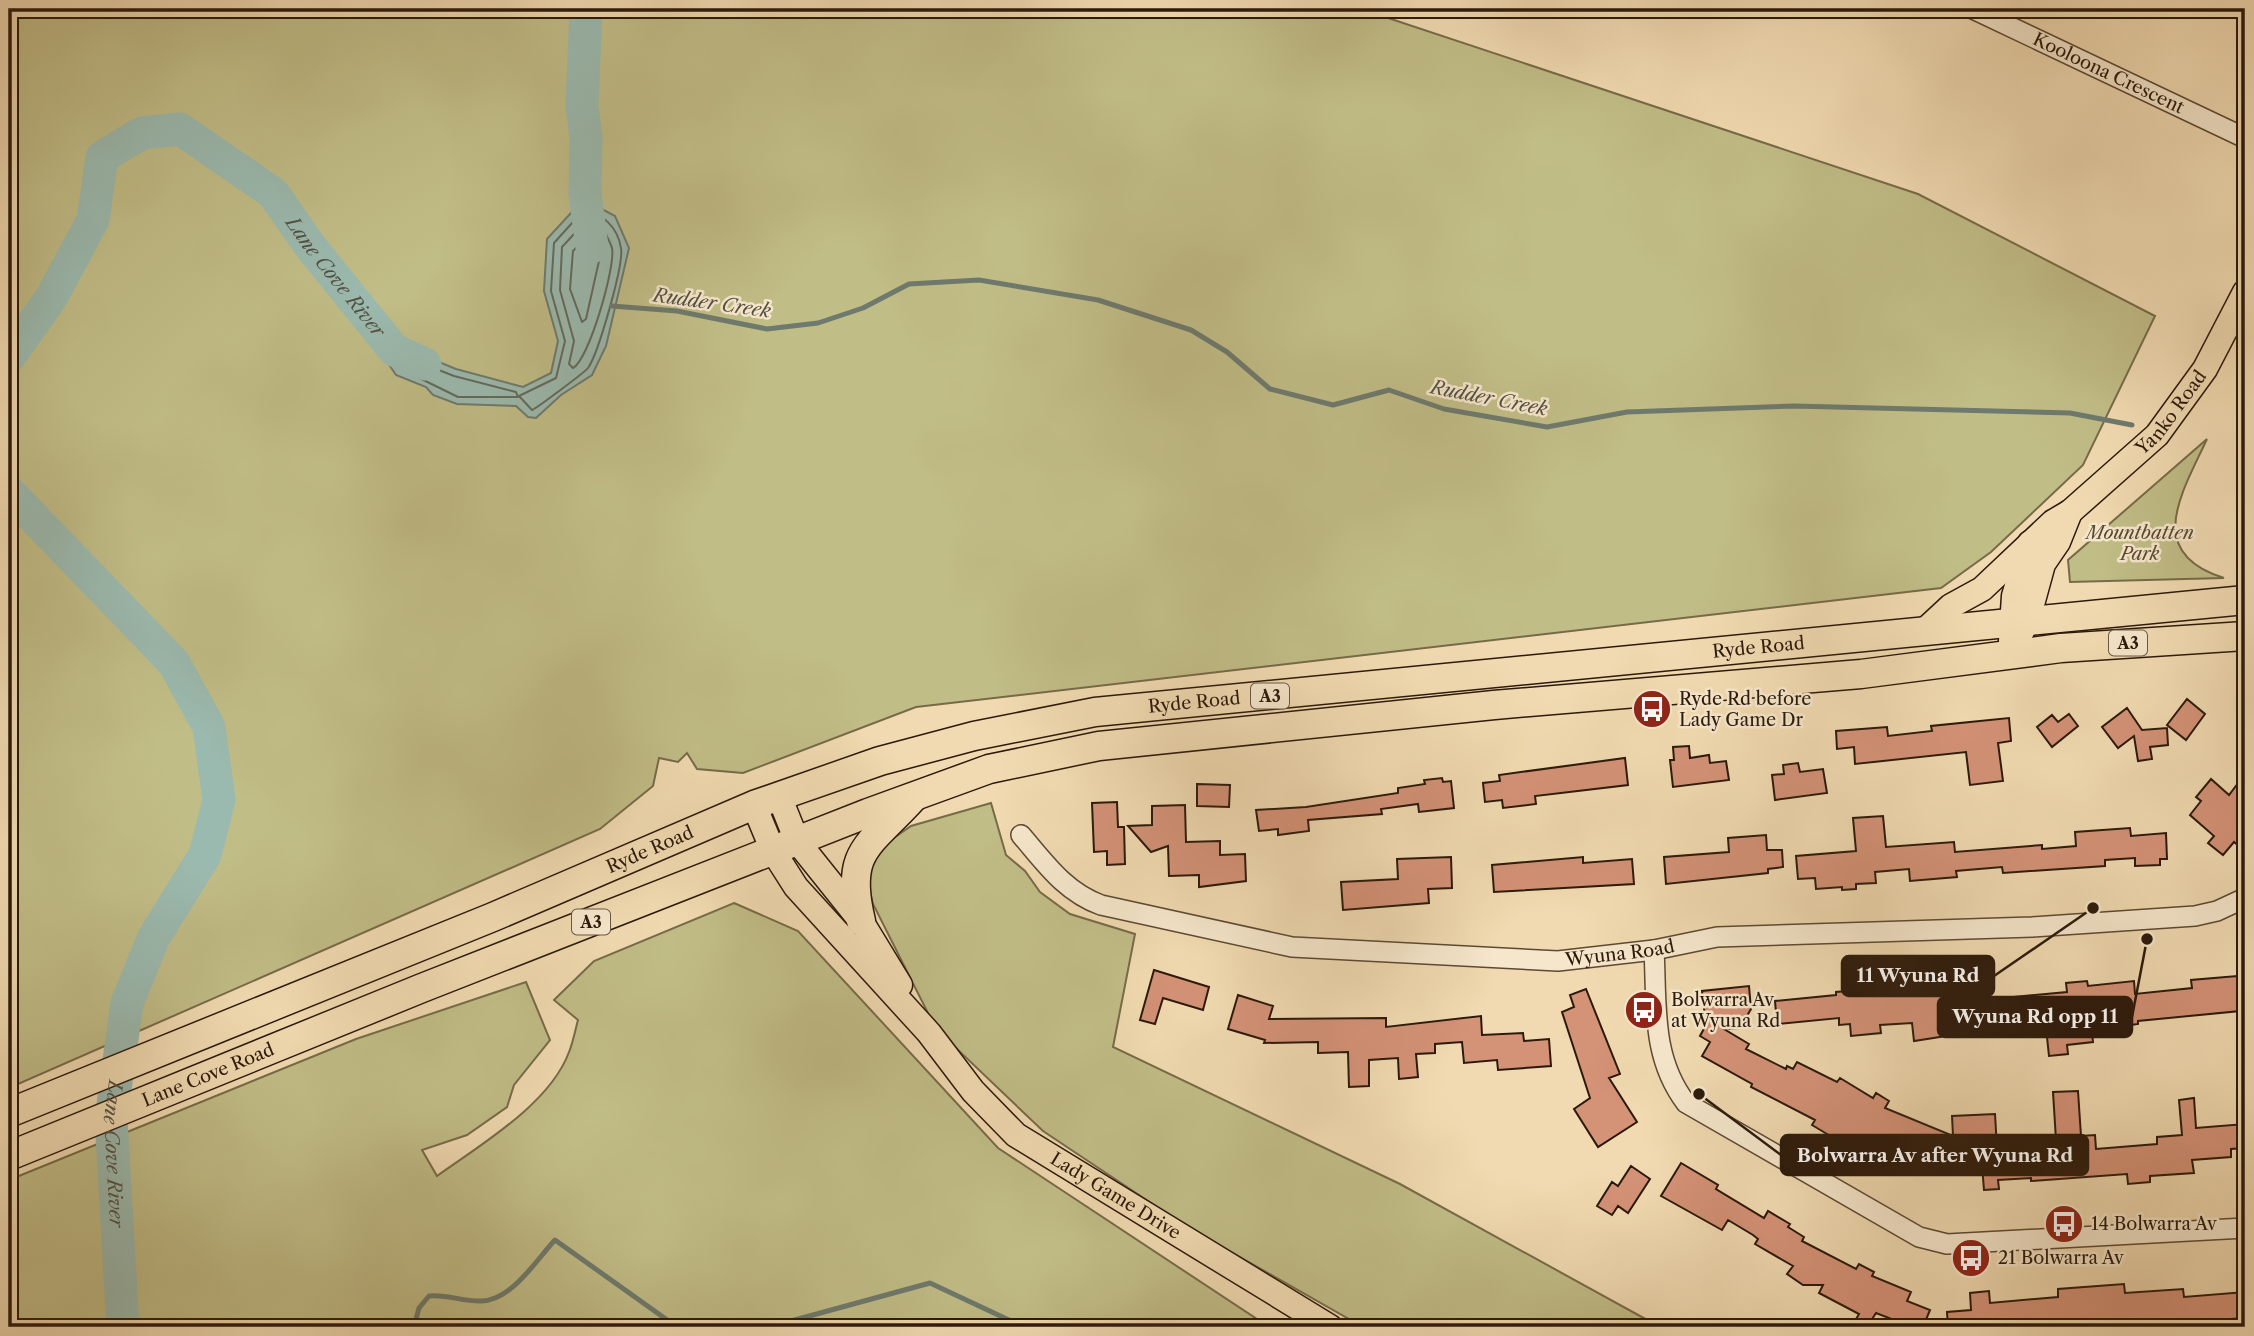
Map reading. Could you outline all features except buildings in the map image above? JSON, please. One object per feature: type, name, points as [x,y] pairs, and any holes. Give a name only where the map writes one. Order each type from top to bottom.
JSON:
[{"type":"highway","name":"Ryde Road","points":[[9,1113],[493,917],[767,801],[880,761],[974,736],[1095,712],[2245,600]]},
{"type":"highway","name":"Ryde Road","points":[[329,1026],[785,846],[989,769],[1099,746],[1480,707],[1861,674],[2011,653],[2245,636]]},
{"type":"highway","points":[[861,921],[855,897],[854,871],[859,856],[915,796]]},
{"type":"highway","name":"Lane Cove Road","points":[[9,1156],[329,1026]]},
{"type":"main road","name":"Yanko Road","points":[[1924,631],[1951,606],[1982,589],[2053,522],[2070,512],[2135,456],[2178,411],[2220,344],[2245,292]]},
{"type":"main road","name":"Yanko Road","points":[[2011,653],[2019,620],[2043,564],[2058,542],[2070,512]]},
{"type":"main road","name":"Yanko Road","points":[[2019,620],[2015,589],[2030,543]]},
{"type":"main road","name":"Lady Game Drive","points":[[767,801],[785,846],[796,887],[929,1033],[973,1091],[1016,1135],[1330,1327]]},
{"type":"main road","name":"Lady Game Drive","points":[[785,846],[861,921],[929,1033]]},
{"type":"street","name":"Kooloona Crescent","points":[[1973,9],[2245,138]]},
{"type":"street","name":"Wyuna Road","points":[[1021,835],[1058,879],[1088,900],[1292,947],[1558,961],[1654,950],[1717,937],[2032,927],[2195,916],[2217,911],[2245,898]]},
{"type":"street","points":[[1654,950],[1660,1052],[1670,1079],[1686,1103],[1919,1237],[1947,1244],[2245,1228]]},
{"type":"green space","points":[[9,9],[1361,9],[1918,194],[2155,316],[2083,465],[1991,552],[1941,588],[916,707],[743,773],[697,769],[687,753],[678,762],[659,758],[653,786],[600,829],[9,1088]]},
{"type":"green space","name":"Mountbatten Park","points":[[2207,439],[2180,500],[2176,537],[2184,553],[2199,567],[2224,578],[2070,582],[2068,560]]},
{"type":"green space","points":[[991,803],[1006,855],[1025,871],[1040,892],[1070,914],[1135,934],[1113,1047],[1400,1184],[1660,1327],[1363,1327],[1187,1227],[1043,1131],[936,1029],[873,904],[868,884],[874,852],[911,826]]},
{"type":"green space","points":[[734,903],[798,931],[998,1148],[1269,1327],[9,1327],[9,1180],[356,1039],[526,982],[550,1040],[514,1085],[507,1107],[467,1135],[422,1150],[437,1176],[512,1122],[546,1089],[560,1071],[578,1020],[554,1000],[594,961]]},
{"type":"water","points":[[580,203],[598,207],[615,216],[629,248],[606,346],[592,375],[561,395],[536,418],[528,417],[516,406],[457,404],[433,395],[426,387],[396,375],[380,351],[383,343],[390,342],[456,369],[523,387],[551,373],[558,341],[544,291],[547,239]]},
{"type":"waterway","name":"Lane Cove River","points":[[586,9],[582,106],[586,138],[585,194],[592,247]]},
{"type":"waterway","name":"Lane Cove River","points":[[9,357],[51,298],[93,220],[102,157],[142,133],[180,129],[273,193],[310,246],[394,350],[425,364]]},
{"type":"waterway","name":"Rudder Creek","points":[[612,306],[677,311],[767,329],[818,323],[863,308],[909,284],[979,280],[1098,300],[1191,330],[1227,352],[1270,389],[1333,405],[1389,390],[1444,409],[1547,427],[1627,412],[1794,406],[2070,413],[2132,425]]},
{"type":"waterway","name":"Lane Cove River","points":[[9,492],[174,663],[209,727],[219,800],[205,855],[154,937],[127,1003],[111,1119],[123,1327]]},
{"type":"waterway","points":[[414,1327],[419,1308],[429,1296],[482,1301],[504,1294],[523,1277],[555,1240],[677,1327]]},
{"type":"waterway","points":[[769,1327],[930,1283],[1024,1327]]},
{"type":"place","name":"Ryde Rd before Lady Game Dr","points":[[1652,709]]},
{"type":"place","name":"11 Wyuna Rd","points":[[2093,908]]},
{"type":"place","name":"Wyuna Rd opp 11","points":[[2147,939]]},
{"type":"place","name":"Bolwarra Av at Wyuna Rd","points":[[1644,1010]]},
{"type":"place","name":"Bolwarra Av after Wyuna Rd","points":[[1699,1094]]},
{"type":"place","name":"14 Bolwarra Av","points":[[2064,1224]]},
{"type":"place","name":"21 Bolwarra Av","points":[[1971,1258]]}]
